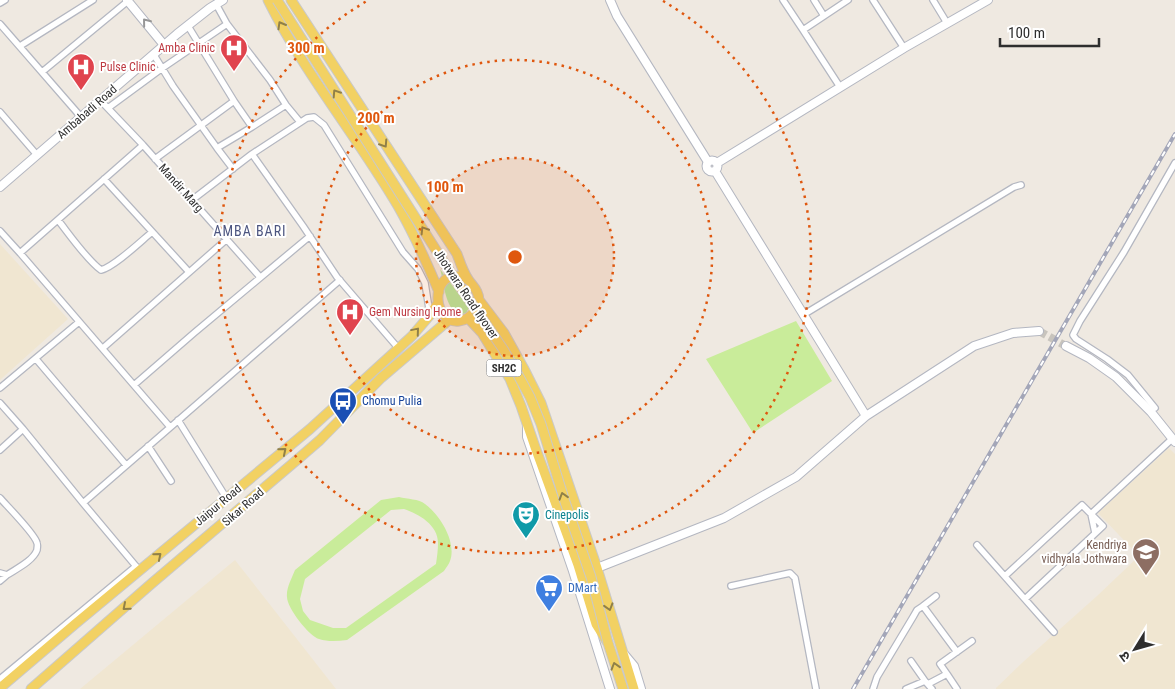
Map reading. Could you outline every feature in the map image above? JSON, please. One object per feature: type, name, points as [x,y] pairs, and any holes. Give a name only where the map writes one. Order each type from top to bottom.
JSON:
[{"type":"main road","points":[[268,0],[294,48],[398,206],[424,256],[439,292]]},
{"type":"main road","name":"Jhotwara Road flyover","points":[[277,0],[450,272],[503,349],[526,389],[541,424],[591,577],[608,643],[623,689]]},
{"type":"main road","points":[[291,0],[457,254],[468,280],[478,292],[477,308],[468,318],[459,321],[446,316],[438,302]]},
{"type":"main road","points":[[430,315],[438,302],[442,283],[457,276],[468,280]]},
{"type":"main road","points":[[479,300],[504,334],[541,403],[634,689]]},
{"type":"main road","name":"Jaipur Road","points":[[0,688],[3,676],[227,498],[310,429],[399,349],[430,315]]},
{"type":"main road","name":"SH2C","points":[[468,318],[482,333],[510,379],[528,426]]},
{"type":"main road","name":"Sikar Road","points":[[31,689],[320,440],[381,378],[450,319]]},
{"type":"main road","name":"Jhotwara Road flyover","points":[[528,426],[578,565],[596,624],[608,643]]},
{"type":"street","points":[[0,3],[5,0]]},
{"type":"street","points":[[20,46],[93,0]]},
{"type":"street","points":[[42,72],[128,0],[164,45]]},
{"type":"street","points":[[610,0],[617,16],[708,162],[713,160],[803,315],[866,416]]},
{"type":"street","points":[[783,0],[840,87]]},
{"type":"street","points":[[814,0],[824,16]]},
{"type":"street","points":[[803,30],[848,0]]},
{"type":"street","points":[[873,0],[904,48]]},
{"type":"street","points":[[933,0],[947,23]]},
{"type":"street","points":[[716,167],[840,87],[988,0]]},
{"type":"street","points":[[219,2],[227,24],[300,122]]},
{"type":"street","name":"Ambabadi Road","points":[[0,187],[164,45],[219,2]]},
{"type":"street","points":[[0,24],[81,117]]},
{"type":"street","points":[[108,108],[227,24]]},
{"type":"street","points":[[188,26],[252,127]]},
{"type":"street","points":[[154,55],[232,169]]},
{"type":"street","name":"Mandir Marg","points":[[100,100],[143,145],[260,277]]},
{"type":"street","points":[[155,159],[234,101]]},
{"type":"street","points":[[217,148],[286,105]]},
{"type":"street","points":[[0,112],[37,155]]},
{"type":"street","points":[[192,200],[252,154],[300,122],[314,117],[324,125],[403,252],[418,269],[425,283],[430,315]]},
{"type":"street","points":[[20,253],[143,145]]},
{"type":"street","points":[[252,154],[340,280],[399,349]]},
{"type":"street","points":[[1155,408],[1128,375],[1073,335],[1124,252],[1175,163]]},
{"type":"street","points":[[104,179],[188,272]]},
{"type":"street","points":[[803,315],[1014,187],[1021,185]]},
{"type":"street","points":[[58,220],[101,270],[114,264],[152,232]]},
{"type":"street","points":[[0,231],[170,426]]},
{"type":"street","points":[[134,385],[310,236]]},
{"type":"street","points":[[102,348],[227,239]]},
{"type":"street","points":[[83,503],[340,280]]},
{"type":"street","points":[[0,388],[79,322]]},
{"type":"street","points":[[596,568],[724,518],[796,476],[866,416],[974,346],[1013,333],[1039,331]]},
{"type":"street","points":[[1066,346],[1089,358],[1116,377],[1151,412],[1174,440],[1091,514]]},
{"type":"street","points":[[36,359],[126,465]]},
{"type":"street","points":[[0,403],[138,568]]},
{"type":"street","points":[[178,420],[227,498]]},
{"type":"street","points":[[528,426],[527,437],[573,571],[610,689]]},
{"type":"street","points":[[0,450],[23,430]]},
{"type":"street","points":[[148,446],[171,481]]},
{"type":"street","points":[[0,498],[38,543],[37,550],[33,556],[0,581]]},
{"type":"street","points":[[1005,576],[1082,505],[1103,526],[1025,599]]},
{"type":"street","points":[[977,545],[1054,632]]},
{"type":"street","points":[[0,573],[7,575]]},
{"type":"street","points":[[731,586],[790,573],[794,578],[816,689]]},
{"type":"street","points":[[873,689],[877,678],[917,610],[936,596]]},
{"type":"street","points":[[923,606],[957,652]]},
{"type":"street","points":[[957,689],[940,664],[972,641]]},
{"type":"street","points":[[622,653],[634,666],[641,689]]},
{"type":"street","points":[[911,661],[928,685]]},
{"type":"street","points":[[906,689],[928,685],[947,674]]},
{"type":"shaded area","points":[[0,244],[68,319],[0,380]]},
{"type":"shaded area","name":"Kendriya vidhyala Jothwara","points":[[1169,448],[1175,454],[1175,689],[996,689],[1139,556],[1098,513]]},
{"type":"shaded area","points":[[235,560],[336,689],[80,689]]},
{"type":"green space","points":[[440,269],[469,308],[466,313],[459,315],[450,306]]},
{"type":"green space","points":[[796,321],[832,381],[753,433],[706,359]]},
{"type":"green space","points":[[399,497],[413,499],[422,502],[431,509],[446,530],[449,538],[452,554],[450,562],[444,571],[347,640],[329,641],[319,639],[304,627],[288,602],[287,590],[295,570],[381,500]],"holes":[[[404,509],[427,521],[435,531],[438,543],[436,564],[346,628],[333,628],[310,620],[303,611],[300,599],[305,579],[391,510]]]},
{"type":"tunnel","points":[[1039,331],[1066,346]]},
{"type":"railway","points":[[853,689],[1175,134]]},
{"type":"place","name":"Amba Clinic","points":[[234,72]]},
{"type":"place","name":"Pulse Clinic","points":[[81,91]]},
{"type":"place","name":"Gem Nursing Home","points":[[350,336]]},
{"type":"place","name":"Chomu Pulia","points":[[343,425]]},
{"type":"place","name":"Cinepolis","points":[[526,539]]},
{"type":"place","name":"Kendriya vidhyala Jothwara","points":[[1146,576]]},
{"type":"place","name":"DMart","points":[[549,612]]},
{"type":"district","name":"AMBA BARI","points":[[250,231]]}]
